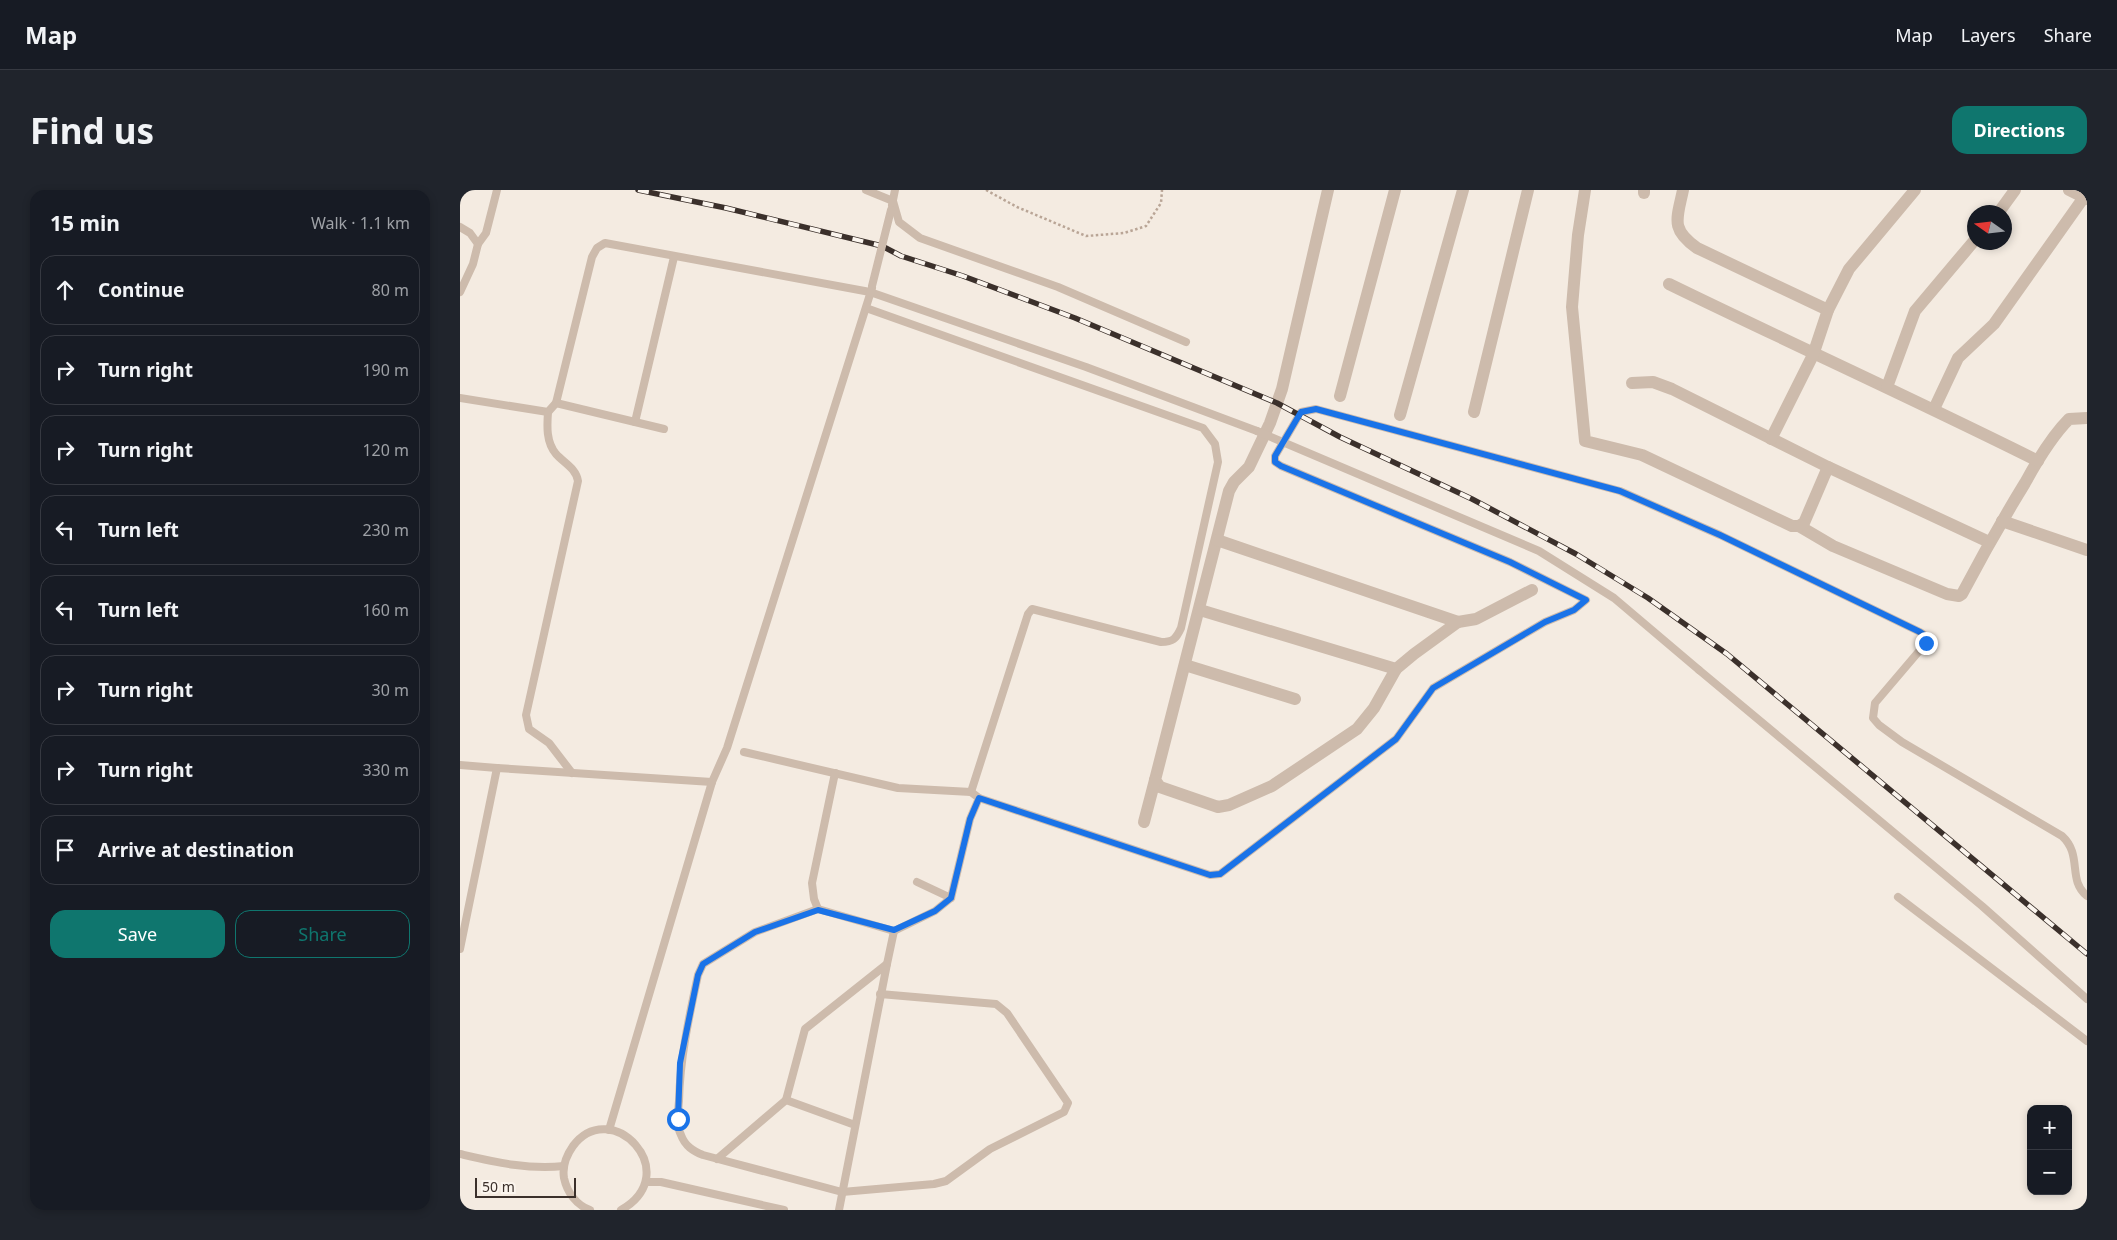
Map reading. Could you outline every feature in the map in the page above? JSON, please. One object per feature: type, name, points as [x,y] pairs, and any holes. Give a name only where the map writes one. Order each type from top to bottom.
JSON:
[{"type":"street","points":[[1144,822],[1229,492],[1234,482],[1250,467],[1270,423],[1282,389],[1328,190]]},
{"type":"street","points":[[1340,396],[1395,190]]},
{"type":"street","points":[[1400,415],[1463,190]]},
{"type":"street","points":[[1474,412],[1528,190]]},
{"type":"street","points":[[1585,190],[1578,235],[1572,307],[1585,441],[1642,455],[1792,526],[1799,526],[1834,546],[1954,596],[1962,594],[1989,542],[2038,461],[2069,419],[2087,418]]},
{"type":"street","points":[[1683,190],[1676,221],[1678,231],[1687,241],[1697,248],[1828,310]]},
{"type":"street","points":[[1771,439],[1812,355],[1828,310],[1849,269],[1915,190]]},
{"type":"street","points":[[2004,205],[2015,190]]},
{"type":"street","points":[[1934,409],[1958,358],[1994,324],[2086,197],[2068,190]]},
{"type":"street","points":[[1887,388],[1915,311],[1967,249]]},
{"type":"street","points":[[1670,284],[1812,355],[1934,409],[2038,461]]},
{"type":"street","points":[[1632,383],[1653,382],[1672,389],[1828,467],[1989,542]]},
{"type":"street","points":[[1799,526],[1804,522],[1828,467]]},
{"type":"street","points":[[2002,521],[2087,550]]},
{"type":"street","points":[[1217,540],[1458,622]]},
{"type":"street","points":[[1155,780],[1160,787],[1212,806],[1229,806],[1246,799],[1295,771],[1357,729],[1374,708],[1396,669],[1458,622],[1476,619],[1532,590]]},
{"type":"street","points":[[1200,610],[1396,669]]},
{"type":"street","points":[[1185,665],[1295,699]]},
{"type":"lane","points":[[460,292],[473,264],[478,244],[486,233],[497,190]]},
{"type":"lane","points":[[866,190],[893,201]]},
{"type":"lane","points":[[609,1130],[712,782],[727,748],[866,308],[896,190]]},
{"type":"lane","points":[[893,201],[899,222],[920,238],[1058,287],[1186,342]]},
{"type":"lane","points":[[460,227],[470,233],[478,244]]},
{"type":"lane","points":[[572,773],[556,751],[529,729],[526,724],[526,715],[578,481],[574,470],[555,453],[550,443],[547,430],[548,412],[556,403],[596,248],[604,243],[674,257],[871,289],[1257,431],[1539,550],[1614,598],[1982,906],[2087,999]]},
{"type":"lane","points":[[635,422],[674,257]]},
{"type":"lane","points":[[866,308],[1203,428],[1215,444],[1218,462],[1180,628],[1176,638],[1170,642],[1161,642],[1032,609],[1028,614],[971,792]]},
{"type":"lane","points":[[460,398],[548,412]]},
{"type":"lane","points":[[556,403],[664,430]]},
{"type":"lane","points":[[744,752],[898,788],[971,792],[979,798],[1210,875],[1220,874],[1396,739],[1433,688],[1545,622],[1574,610],[1586,600],[1510,562],[1275,462],[1275,456],[1299,415],[1307,410],[1316,409],[1620,491],[1720,535],[1920,632],[1927,637],[1926,643],[1875,703],[1873,718],[1879,725],[1902,742],[2062,836],[2070,843],[2077,882],[2081,891],[2087,896]]},
{"type":"lane","points":[[460,765],[712,782]]},
{"type":"lane","points":[[460,949],[497,768]]},
{"type":"lane","points":[[818,910],[812,883],[835,773]]},
{"type":"lane","points":[[880,994],[996,1004],[1007,1013],[1068,1104],[1064,1112],[990,1149],[946,1181],[934,1184],[842,1192],[717,1159],[691,1150],[680,1134],[678,1119],[680,1063],[698,975],[703,964],[755,932],[818,910],[894,930],[935,911],[951,898],[970,819],[979,798]]},
{"type":"lane","points":[[918,882],[951,898]]},
{"type":"lane","points":[[1898,897],[2087,1041]]},
{"type":"lane","points":[[839,1210],[894,930]]},
{"type":"lane","points":[[717,1159],[786,1100],[805,1029],[887,964]]},
{"type":"lane","points":[[786,1100],[855,1125]]},
{"type":"lane","points":[[590,1210],[575,1200],[568,1190],[564,1166],[569,1152],[576,1142],[586,1135],[597,1131],[609,1130],[623,1134],[635,1142],[645,1161],[646,1182],[641,1194],[621,1210]]},
{"type":"lane","points":[[460,1154],[526,1166],[545,1168],[564,1166]]},
{"type":"lane","points":[[646,1182],[661,1182],[782,1210]]},
{"type":"path","points":[[986,190],[1017,207],[1086,236],[1104,236],[1146,226],[1161,203],[1162,190]]},
{"type":"railway","points":[[638,190],[726,208],[882,246],[901,256],[963,276],[1075,318],[1277,403],[1340,437],[1472,499],[1576,554],[1648,598],[1727,654],[2087,954]]},
{"type":"route","points":[[678,1119],[680,1063],[698,975],[703,964],[755,932],[818,910],[894,930],[935,911],[951,898],[970,819],[979,798],[1210,875],[1220,874],[1396,739],[1433,688],[1559,614],[1574,610],[1586,600],[1510,562],[1281,466],[1275,462],[1275,456],[1301,412],[1316,409],[1620,491],[1720,535],[1920,632],[1927,637],[1926,643]]}]
